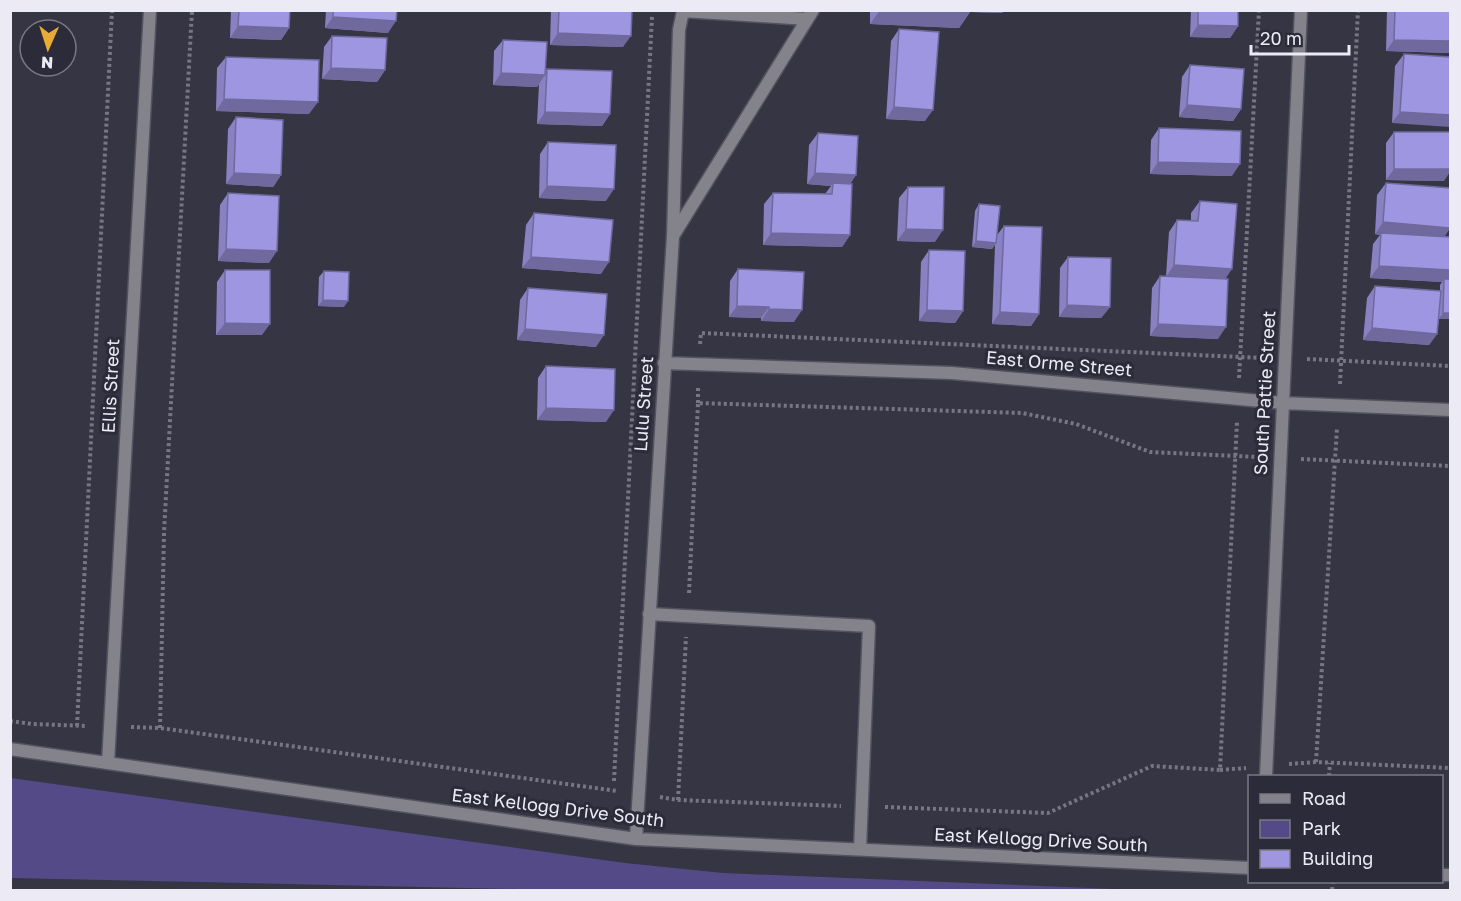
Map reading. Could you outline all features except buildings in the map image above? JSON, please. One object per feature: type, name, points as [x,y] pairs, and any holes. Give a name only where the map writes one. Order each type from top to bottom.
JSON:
[{"type":"street","name":"Ellis Street","points":[[108,763],[150,10]]},
{"type":"street","name":"South Pattie Street","points":[[1266,771],[1301,10]]},
{"type":"street","points":[[673,236],[679,30],[683,11],[810,15]]},
{"type":"street","name":"Lulu Street","points":[[636,839],[673,236],[810,15]]},
{"type":"street","name":"East Orme Street","points":[[664,363],[952,373],[1283,403],[1450,410]]},
{"type":"street","points":[[649,614],[869,626],[860,849]]},
{"type":"street","name":"East Kellogg Drive South","points":[[10,749],[636,839],[1248,868]]},
{"type":"path","points":[[77,726],[112,10]]},
{"type":"path","points":[[160,728],[164,533],[192,10]]},
{"type":"path","points":[[614,791],[652,16]]},
{"type":"path","points":[[678,800],[701,333],[1450,366]]},
{"type":"path","points":[[698,403],[1022,413],[1076,424],[1150,452],[1450,466]]},
{"type":"path","points":[[1220,770],[1266,771],[1316,762],[1450,768]]},
{"type":"path","points":[[1329,763],[1329,775]]},
{"type":"green space","points":[[11,778],[625,863],[723,873],[1138,890],[561,890],[11,878]]}]
